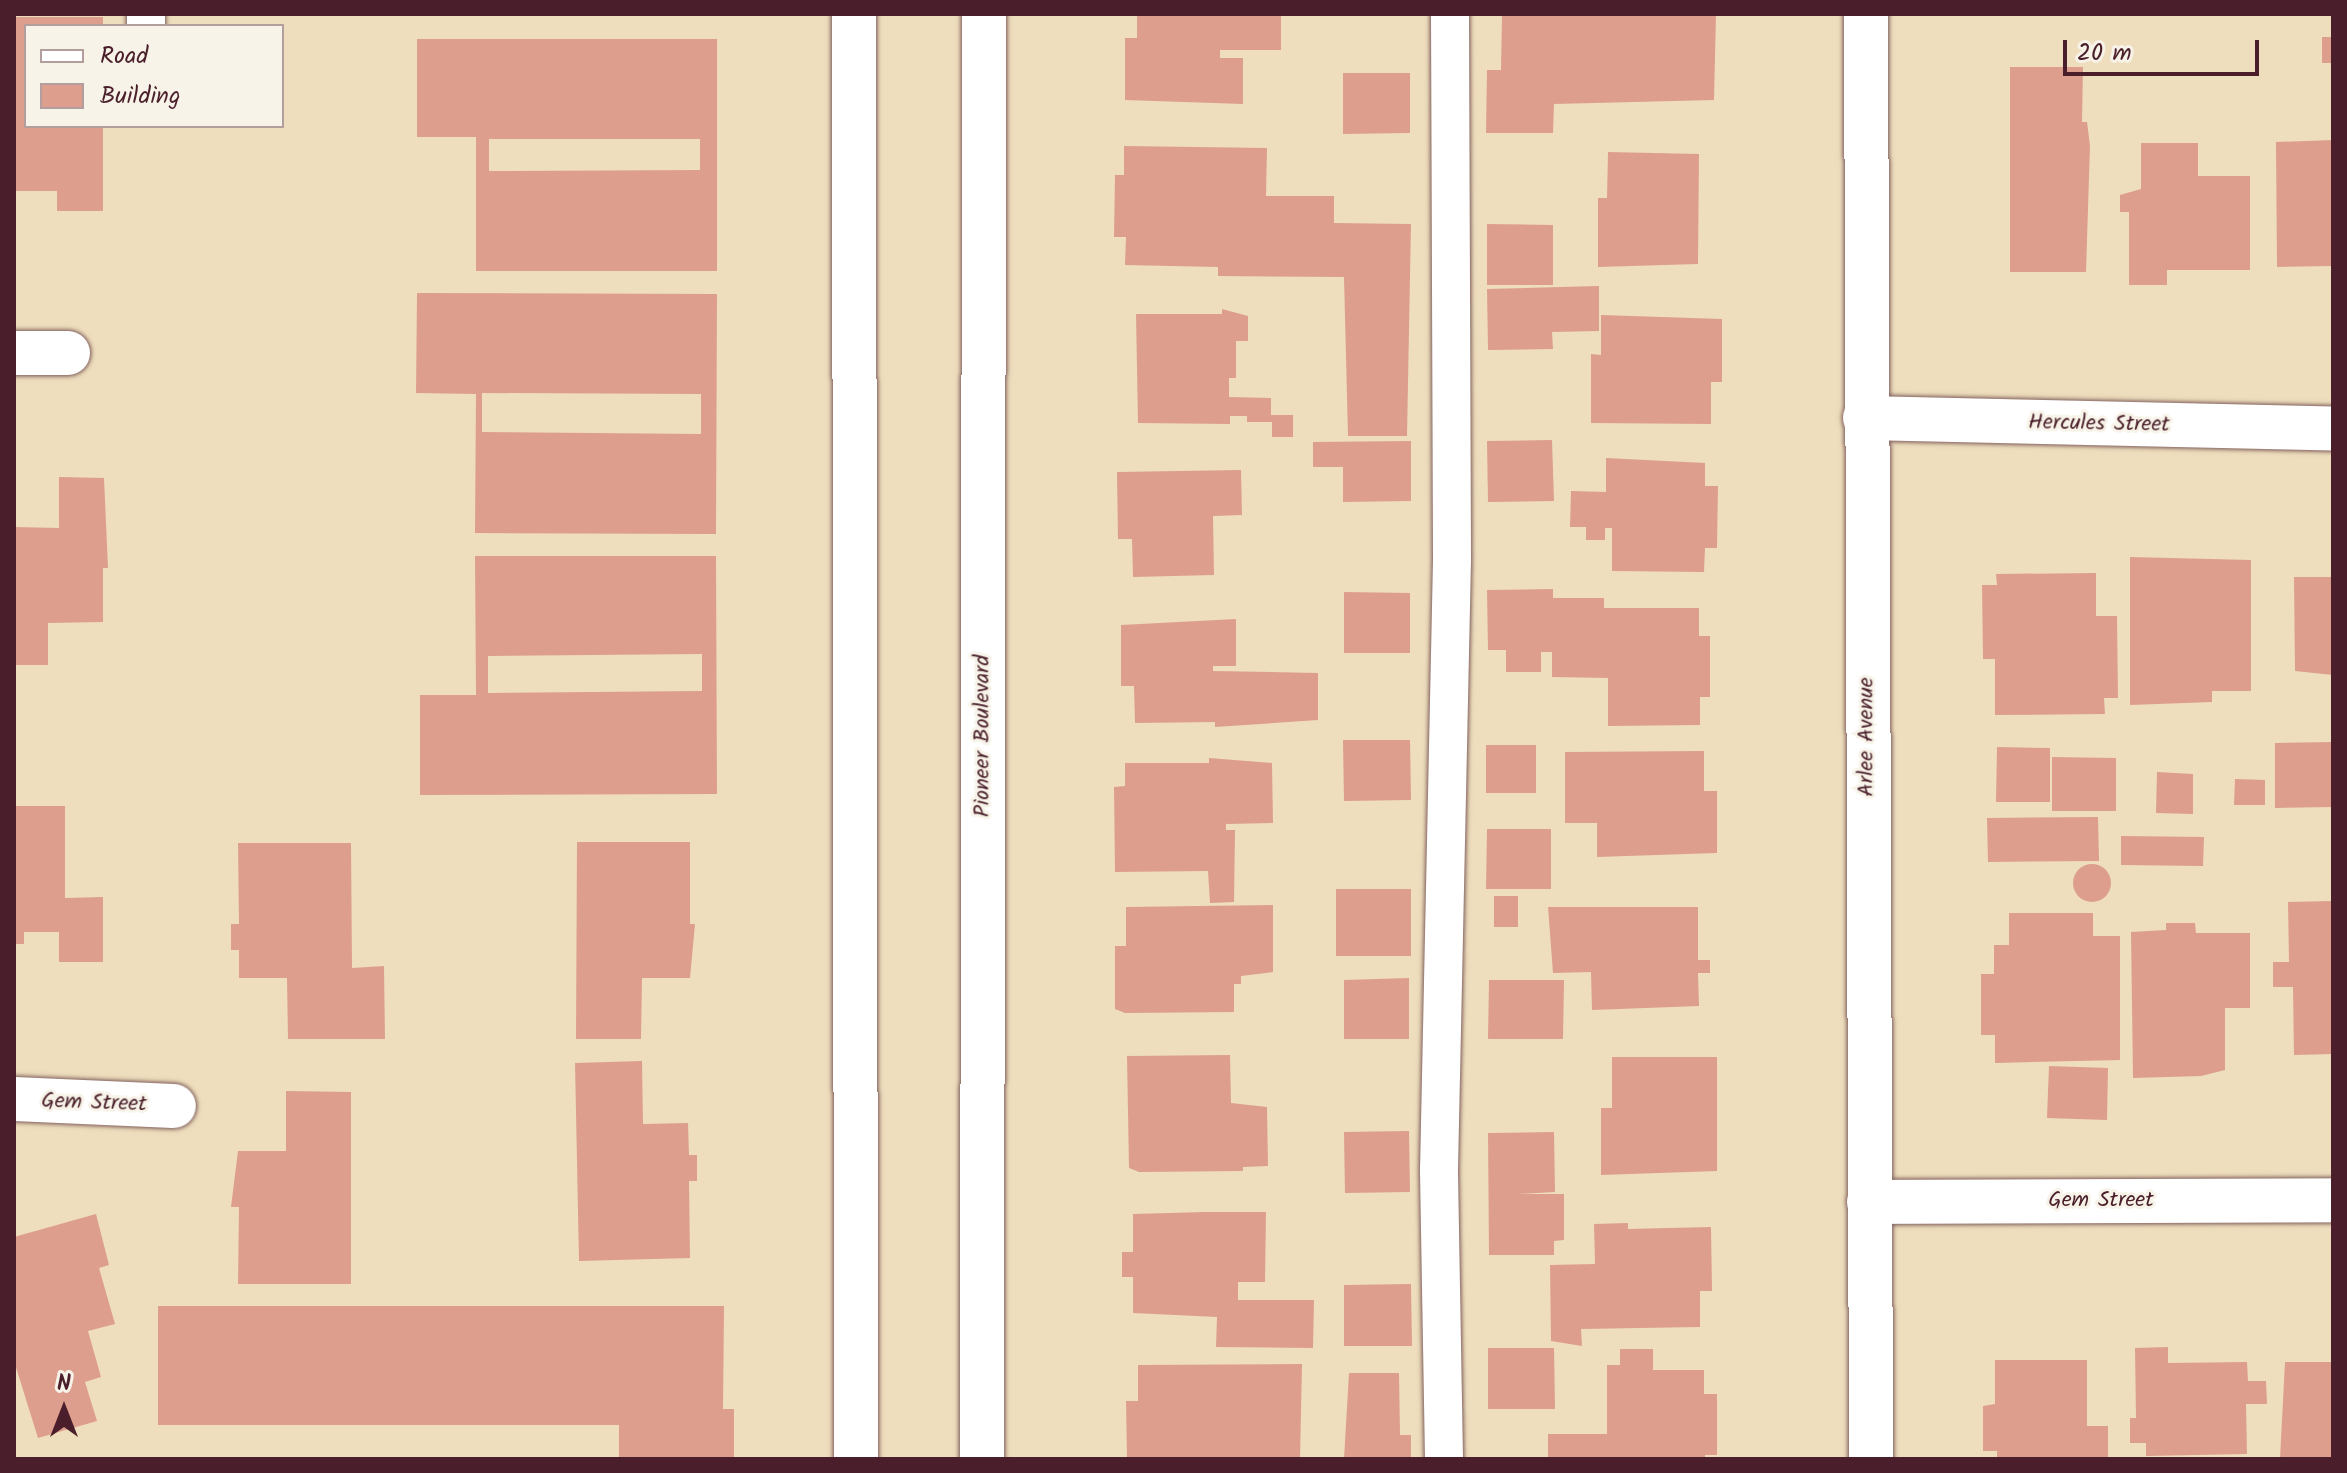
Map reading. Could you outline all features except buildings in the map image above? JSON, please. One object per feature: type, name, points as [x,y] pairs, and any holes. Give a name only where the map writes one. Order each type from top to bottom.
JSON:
[{"type":"main road","points":[[854,14],[856,1459]]},
{"type":"main road","name":"Pioneer Boulevard","points":[[982,1459],[984,14]]},
{"type":"main road","name":"Arlee Avenue","points":[[1866,14],[1871,1459]]},
{"type":"main road","points":[[14,353],[68,353]]},
{"type":"main road","name":"Hercules Street","points":[[1865,418],[2333,429]]},
{"type":"main road","name":"Gem Street","points":[[14,1099],[174,1106]]},
{"type":"main road","name":"Gem Street","points":[[1869,1202],[2333,1200]]},
{"type":"lane","points":[[1444,1459],[1439,1170],[1452,559],[1450,14]]}]
